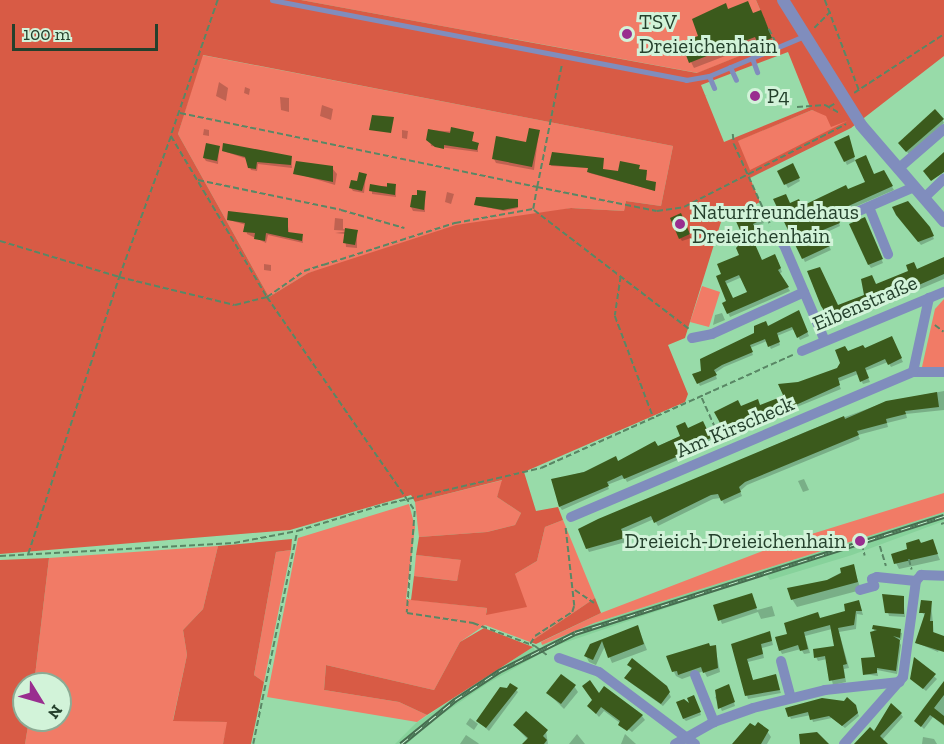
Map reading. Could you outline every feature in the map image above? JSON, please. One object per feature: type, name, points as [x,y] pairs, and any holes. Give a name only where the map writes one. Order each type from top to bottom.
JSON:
[{"type":"street","points":[[783,0],[843,99],[898,169],[944,221]]},
{"type":"street","points":[[898,169],[944,129]]},
{"type":"street","points":[[924,198],[944,179]]},
{"type":"street","points":[[845,217],[914,187]]},
{"type":"street","points":[[868,207],[888,254]]},
{"type":"street","points":[[775,235],[784,245],[825,341]]},
{"type":"street","points":[[692,338],[712,334],[804,292]]},
{"type":"street","name":"Eibenstraße","points":[[802,351],[944,292]]},
{"type":"street","points":[[913,372],[929,298]]},
{"type":"street","name":"Am Kirscheck","points":[[571,517],[913,372],[944,372]]},
{"type":"street","points":[[844,744],[900,682],[912,627],[916,581],[921,576],[944,576]]},
{"type":"street","points":[[860,590],[874,586],[872,579],[916,581]]},
{"type":"street","points":[[559,658],[599,672],[695,744]]},
{"type":"street","points":[[781,661],[790,698]]},
{"type":"street","points":[[695,675],[714,722]]},
{"type":"street","points":[[675,744],[714,722],[790,698],[825,690],[900,682]]},
{"type":"lane","points":[[272,0],[686,80],[709,76],[805,36]]},
{"type":"lane","points":[[752,58],[757,72]]},
{"type":"lane","points":[[730,67],[736,80]]},
{"type":"lane","points":[[709,76],[714,88]]},
{"type":"path","points":[[27,555],[119,277],[180,113],[218,0]]},
{"type":"path","points":[[825,0],[859,90],[944,34]]},
{"type":"path","points":[[805,36],[830,11]]},
{"type":"path","points":[[769,29],[777,48]]},
{"type":"path","points":[[533,209],[563,56]]},
{"type":"path","points":[[180,113],[657,211],[684,207],[852,121],[825,105],[797,107]]},
{"type":"path","points":[[733,134],[734,144],[775,235]]},
{"type":"path","points":[[171,136],[267,297],[409,499],[417,525],[407,613],[473,623],[530,644],[547,655]]},
{"type":"path","points":[[198,180],[342,210],[404,228]]},
{"type":"path","points":[[0,241],[119,277],[236,305],[267,297],[304,271],[334,261],[455,223],[533,209],[688,327],[692,338]]},
{"type":"path","points":[[621,276],[615,316],[655,420]]},
{"type":"path","points":[[0,556],[234,543],[297,531],[409,499],[541,468],[655,420],[802,351]]},
{"type":"path","points":[[701,397],[726,452]]},
{"type":"path","points":[[530,644],[535,636],[572,612],[574,589],[564,526],[571,517]]},
{"type":"path","points":[[253,744],[297,531]]},
{"type":"path","points":[[862,544],[866,556]]},
{"type":"path","points":[[880,546],[890,579]]},
{"type":"path","points":[[574,589],[594,603]]},
{"type":"shaded area","points":[[0,0],[301,0],[697,73],[774,42],[756,0],[944,0],[944,56],[851,128],[750,178],[760,202],[721,222],[685,338],[668,345],[688,394],[685,402],[524,472],[536,511],[558,507],[563,520],[545,527],[537,561],[515,574],[527,607],[486,615],[487,608],[411,600],[414,576],[457,581],[461,560],[416,555],[419,537],[487,532],[515,525],[521,513],[497,497],[502,480],[415,502],[411,495],[290,530],[0,554]],"holes":[[[788,52],[810,107],[724,142],[701,85]],[[203,55],[673,146],[661,206],[626,201],[624,211],[571,208],[456,225],[308,273],[269,297],[178,134]],[[812,110],[826,116],[831,127],[847,121],[750,170],[738,141]]]},
{"type":"shaded area","name":"TSV Dreieichenhain","points":[[301,0],[756,0],[774,42],[698,73]]},
{"type":"shaded area","points":[[202,55],[673,146],[661,206],[626,201],[624,211],[571,208],[534,216],[308,273],[269,297],[178,134]]},
{"type":"shaded area","points":[[812,110],[847,122],[750,171],[737,141]]},
{"type":"shaded area","points":[[702,286],[720,292],[709,327],[690,322]]},
{"type":"shaded area","points":[[944,299],[944,367],[922,367],[935,309]]},
{"type":"shaded area","points":[[503,480],[497,497],[521,513],[515,525],[487,532],[419,537],[415,502]]},
{"type":"shaded area","points":[[944,493],[944,512],[594,623],[542,645],[541,642],[601,613],[789,541]]},
{"type":"shaded area","points":[[409,504],[415,527],[406,599],[487,608],[486,614],[515,574],[537,561],[545,527],[563,520],[595,598],[530,642],[485,625],[460,642],[434,690],[326,665],[324,690],[399,702],[427,715],[417,722],[267,697],[298,538]]},
{"type":"shaded area","points":[[944,512],[944,521],[852,555],[770,580],[766,574],[546,649],[542,645],[594,623]]},
{"type":"shaded area","points":[[292,539],[291,550],[276,552],[254,675],[264,682],[251,744],[223,744],[227,722],[173,721],[187,655],[183,630],[203,609],[218,546]]},
{"type":"shaded area","points":[[218,546],[203,609],[183,630],[187,655],[173,720],[228,722],[223,744],[25,744],[27,732],[72,732],[72,672],[35,672],[49,558]]},
{"type":"shaded area","points":[[291,550],[264,682],[254,675],[276,552]]},
{"type":"shaded area","points":[[416,555],[462,560],[457,581],[414,576]]},
{"type":"shaded area","points":[[49,558],[35,672],[12,672],[12,732],[27,732],[25,744],[0,744],[0,560]]},
{"type":"shaded area","points":[[595,598],[601,613],[536,644],[530,642]]},
{"type":"shaded area","points":[[484,628],[533,647],[427,715],[399,702],[324,690],[326,665],[434,690],[460,642]]},
{"type":"shaded area","points":[[533,647],[538,655],[488,683],[428,724],[407,744],[395,744],[416,723]]},
{"type":"building","points":[[748,1],[753,13],[761,10],[772,38],[758,44],[755,37],[689,63],[681,42],[698,36],[692,19],[726,3],[728,9]]},
{"type":"building","points":[[935,109],[944,119],[906,152],[898,143]]},
{"type":"building","points":[[372,115],[394,117],[391,133],[369,130]]},
{"type":"building","points":[[451,127],[474,132],[472,141],[479,143],[477,150],[444,145],[444,149],[435,147],[426,140],[428,129],[450,133]]},
{"type":"building","points":[[529,128],[540,130],[532,167],[492,159],[496,136],[526,142]]},
{"type":"building","points":[[849,135],[855,157],[844,162],[834,142]]},
{"type":"building","points":[[206,143],[220,146],[217,161],[203,158]]},
{"type":"building","points":[[223,143],[292,156],[291,165],[257,162],[256,169],[248,168],[245,157],[222,151]]},
{"type":"building","points":[[552,152],[604,158],[603,169],[618,171],[620,161],[640,165],[639,169],[647,170],[646,180],[656,182],[655,191],[587,172],[588,168],[549,165]]},
{"type":"building","points":[[944,152],[944,172],[931,181],[923,171]]},
{"type":"building","points":[[866,155],[874,174],[884,170],[893,186],[835,212],[840,223],[823,230],[830,246],[802,259],[773,199],[786,194],[790,203],[799,199],[802,206],[846,185],[848,189],[865,182],[855,160]]},
{"type":"building","points":[[296,161],[333,166],[333,182],[293,174]]},
{"type":"building","points":[[793,163],[800,178],[784,185],[777,171]]},
{"type":"building","points":[[359,172],[367,174],[362,191],[349,188],[351,180],[357,181]]},
{"type":"building","points":[[387,183],[396,184],[395,195],[369,191],[370,184],[387,187]]},
{"type":"building","points":[[417,190],[426,191],[424,210],[410,207],[412,195],[417,195]]},
{"type":"building","points":[[476,197],[518,199],[518,207],[503,210],[474,205]]},
{"type":"building","points":[[908,201],[930,227],[934,236],[918,242],[896,215],[892,207]]},
{"type":"building","points":[[757,206],[763,219],[753,224],[756,230],[750,233],[762,260],[775,254],[781,268],[778,270],[789,287],[727,314],[722,303],[726,301],[716,276],[721,274],[717,264],[739,255],[736,248],[744,239],[734,217]],"holes":[[[739,275],[747,292],[733,298],[725,281]]]},
{"type":"building","points":[[228,211],[288,218],[288,232],[303,234],[302,241],[266,233],[265,241],[254,239],[255,233],[243,232],[245,223],[227,220]]},
{"type":"building","points":[[681,213],[690,234],[679,239],[670,218]]},
{"type":"building","points":[[865,217],[883,259],[868,265],[849,224]]},
{"type":"building","points":[[345,228],[358,230],[355,245],[343,243]]},
{"type":"building","points":[[944,257],[944,274],[836,321],[831,321],[821,306],[807,271],[820,267],[838,305],[864,295],[861,279],[872,275],[876,284],[908,271],[906,265],[914,262],[917,269]]},
{"type":"building","points":[[799,310],[808,332],[797,338],[792,327],[777,333],[780,342],[768,347],[765,339],[750,345],[753,352],[722,365],[714,370],[717,375],[697,384],[692,374],[701,371],[700,359],[754,333],[754,326],[766,321],[768,326]]},
{"type":"building","points":[[892,336],[902,358],[888,365],[885,359],[865,368],[869,378],[860,382],[856,371],[838,378],[840,385],[749,426],[748,422],[725,432],[714,412],[738,400],[741,406],[758,399],[760,405],[778,398],[783,395],[778,384],[798,382],[837,368],[840,363],[835,350],[845,346],[848,351],[863,345],[865,348]]},
{"type":"building","points":[[937,392],[939,407],[905,411],[906,414],[886,419],[887,423],[857,431],[859,435],[745,482],[739,487],[741,492],[721,501],[718,494],[711,495],[654,523],[651,516],[621,529],[625,538],[586,549],[578,529],[598,519],[844,416],[845,419],[886,401]]},
{"type":"building","points":[[703,421],[711,438],[686,448],[688,452],[624,479],[622,475],[607,482],[609,486],[559,507],[551,479],[584,472],[616,456],[618,461],[655,441],[658,446],[680,436],[676,426],[685,422],[688,428]]},
{"type":"building","points":[[919,539],[921,543],[933,539],[938,554],[894,564],[891,554],[907,549],[906,543]]},
{"type":"building","points":[[854,564],[858,582],[791,600],[787,588],[827,580],[841,573],[840,568]]},
{"type":"building","points":[[752,593],[757,608],[718,621],[713,605]]},
{"type":"building","points":[[882,594],[904,596],[904,614],[885,613]]},
{"type":"building","points":[[859,600],[862,611],[856,611],[854,625],[838,628],[847,664],[843,665],[845,678],[829,681],[825,656],[814,658],[813,649],[834,646],[830,625],[804,632],[808,649],[800,651],[798,645],[779,651],[775,637],[787,634],[784,623],[818,612],[820,618],[845,611],[844,604]]},
{"type":"building","points":[[921,600],[932,601],[930,621],[933,621],[933,632],[944,636],[944,652],[915,643],[925,613],[919,613]]},
{"type":"building","points":[[638,625],[644,644],[608,658],[602,641],[593,660],[584,656],[590,644]]},
{"type":"building","points":[[873,625],[901,629],[900,638],[893,636],[900,640],[896,671],[877,668],[877,673],[863,675],[861,658],[875,657],[870,632],[877,630],[872,629]]},
{"type":"building","points":[[770,631],[772,641],[761,644],[763,654],[747,659],[753,680],[776,674],[780,690],[745,696],[731,644]]},
{"type":"building","points":[[709,643],[710,646],[716,645],[718,668],[703,673],[701,667],[678,675],[677,671],[672,672],[666,656]]},
{"type":"building","points":[[914,657],[936,674],[923,689],[910,679]]},
{"type":"building","points":[[632,658],[667,686],[670,692],[661,704],[624,678],[632,668],[627,665]]},
{"type":"building","points":[[561,674],[576,685],[561,704],[546,693]]},
{"type":"building","points":[[590,680],[599,693],[604,686],[643,715],[627,731],[618,725],[620,721],[601,707],[596,714],[587,706],[592,700],[582,686]]},
{"type":"building","points":[[944,681],[944,695],[934,708],[944,716],[944,725],[930,715],[921,727],[914,721]]},
{"type":"building","points":[[510,683],[518,688],[486,728],[476,721],[500,687],[507,688]]},
{"type":"building","points":[[729,684],[735,702],[718,709],[715,690]]},
{"type":"building","points":[[694,695],[701,712],[683,719],[676,702],[684,699],[689,703],[687,698]]},
{"type":"building","points":[[847,697],[856,705],[858,713],[842,726],[829,716],[810,720],[808,712],[788,717],[785,708],[822,698],[844,701]]},
{"type":"building","points":[[891,703],[902,713],[880,736],[888,744],[854,744],[870,727],[874,731]]},
{"type":"building","points":[[526,711],[548,730],[543,736],[547,740],[544,744],[522,744],[528,738],[513,725]]},
{"type":"building","points":[[758,722],[769,730],[761,744],[732,744],[750,723],[755,726]]},
{"type":"building","points":[[817,732],[829,744],[800,744],[799,734]]},
{"type":"railway","points":[[401,744],[455,700],[499,671],[575,633],[944,516]]},
{"type":"place","name":"TSV Dreieichenhain","points":[[627,34]]},
{"type":"place","name":"P4","points":[[755,96]]},
{"type":"place","name":"Naturfreundehaus Dreieichenhain","points":[[680,224]]},
{"type":"place","name":"Dreieich-Dreieichenhain","points":[[860,541]]}]
